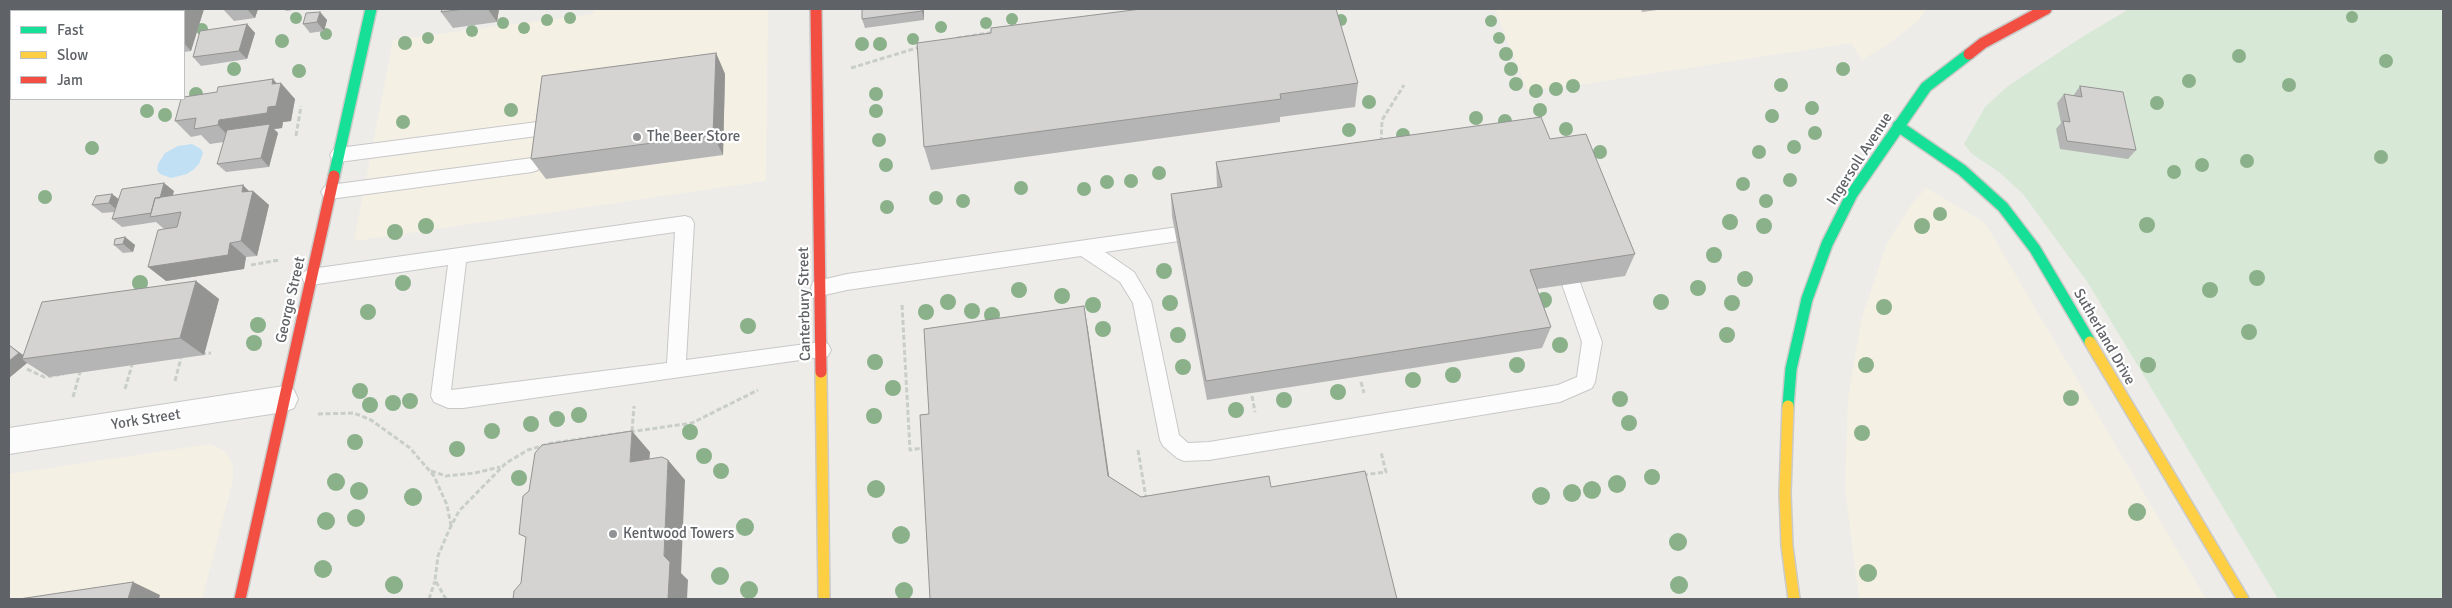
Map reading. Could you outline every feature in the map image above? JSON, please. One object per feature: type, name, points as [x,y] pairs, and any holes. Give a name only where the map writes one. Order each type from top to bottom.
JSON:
[{"type":"street","name":"George Street","points":[[240,599],[372,9]]},
{"type":"street","name":"Canterbury Street","points":[[816,9],[824,599]]},
{"type":"street","name":"Ingersoll Avenue","points":[[1794,599],[1787,546],[1785,493],[1791,369],[1807,299],[1827,244],[1852,194],[1926,87],[1983,43],[2046,9]]},
{"type":"street","name":"Sutherland Drive","points":[[1898,126],[1969,176],[2003,207],[2036,250],[2243,599]]},
{"type":"street","name":"York Street","points":[[9,441],[284,399]]},
{"type":"lane","points":[[339,155],[537,129]]},
{"type":"lane","points":[[330,192],[532,165]]},
{"type":"lane","points":[[311,277],[685,223],[676,370]]},
{"type":"lane","points":[[820,288],[900,274],[1220,228]]},
{"type":"lane","points":[[1084,248],[1128,277],[1142,301],[1170,440],[1184,452],[1209,452],[1560,393],[1585,382],[1590,363],[1592,342],[1558,247]]},
{"type":"lane","points":[[458,256],[441,396],[448,399],[463,399],[821,350]]},
{"type":"path","points":[[948,40],[1005,31]]},
{"type":"path","points":[[995,32],[996,39]]},
{"type":"path","points":[[849,68],[928,45]]},
{"type":"path","points":[[1381,146],[1382,120],[1404,85]]},
{"type":"path","points":[[296,136],[302,106]]},
{"type":"path","points":[[250,265],[284,259]]},
{"type":"path","points":[[900,274],[910,450],[922,448]]},
{"type":"path","points":[[196,355],[211,353]]},
{"type":"path","points":[[171,359],[189,356]]},
{"type":"path","points":[[174,385],[181,358]]},
{"type":"path","points":[[124,366],[142,363]]},
{"type":"path","points":[[124,392],[132,364]]},
{"type":"path","points":[[27,369],[44,378],[89,371]]},
{"type":"path","points":[[72,400],[80,372]]},
{"type":"path","points":[[429,599],[435,580],[438,556],[459,511],[503,466],[528,450],[552,442],[692,423],[763,388]]},
{"type":"path","points":[[315,415],[335,412],[354,413],[371,420],[410,448],[430,471],[447,505],[451,526]]},
{"type":"path","points":[[430,471],[446,476],[475,473],[503,466]]},
{"type":"path","points":[[435,580],[446,599]]},
{"type":"shaded area","points":[[594,9],[768,9],[766,181],[354,241],[393,40],[593,14]]},
{"type":"shaded area","points":[[1495,9],[1926,9],[1919,20],[1890,43],[1862,60],[1851,43],[1584,84],[1527,90]]},
{"type":"shaded area","points":[[1926,188],[1984,223],[1991,233],[2206,599],[1859,599],[1845,489],[1848,398],[1862,317],[1887,243],[1914,201]]},
{"type":"shaded area","points":[[210,444],[227,454],[233,466],[233,480],[202,599],[9,599],[9,474]]},
{"type":"green space","points":[[2129,9],[2443,9],[2443,599],[2278,599],[2088,283],[2023,194],[1999,172],[1972,154],[1964,144],[1985,107],[2008,86],[2082,37]]},
{"type":"water","points":[[192,144],[201,149],[203,153],[199,164],[194,169],[187,174],[171,178],[160,174],[157,170],[158,164],[165,153],[178,146]]},
{"type":"building","points":[[9,9],[17,9],[10,10],[9,26]]},
{"type":"building","points":[[143,9],[184,9],[184,10]]},
{"type":"building","points":[[442,9],[464,9],[441,12]]},
{"type":"building","points":[[862,9],[922,9],[922,11],[862,19]]},
{"type":"building","points":[[1141,9],[1336,9],[1358,83],[1280,94],[1281,99],[924,147],[917,43],[991,33],[991,28]]},
{"type":"building","points":[[320,12],[317,22],[303,24],[306,13]]},
{"type":"building","points":[[247,24],[239,51],[193,57],[200,31]]},
{"type":"building","name":"The Beer Store","points":[[716,53],[713,135],[531,159],[542,76]]},
{"type":"building","points":[[273,79],[272,84],[281,83],[276,106],[268,107],[267,113],[219,120],[218,125],[194,129],[196,118],[175,121],[181,100],[185,100],[185,97],[217,92],[218,87]]},
{"type":"building","points":[[2080,86],[2123,92],[2136,150],[2067,141],[2063,121],[2070,122],[2064,94],[2082,97]]},
{"type":"building","points":[[1541,117],[1550,139],[1586,134],[1635,254],[1530,270],[1551,327],[1206,381],[1171,194],[1222,187],[1216,162]]},
{"type":"building","points":[[270,124],[261,158],[217,164],[227,130]]},
{"type":"building","points":[[164,183],[160,198],[155,198],[151,213],[112,219],[122,189]]},
{"type":"building","points":[[243,185],[242,192],[253,191],[241,241],[230,243],[228,255],[148,267],[158,230],[177,227],[181,212],[150,217],[155,198]]},
{"type":"building","points":[[112,194],[109,203],[92,205],[96,196]]},
{"type":"building","points":[[125,237],[123,244],[114,245],[115,239]]},
{"type":"building","points":[[196,281],[180,338],[22,359],[42,302]]},
{"type":"building","points":[[1084,306],[1108,476],[1141,497],[1269,476],[1271,487],[1365,471],[1397,599],[930,599],[920,415],[929,414],[924,329]]},
{"type":"building","points":[[9,345],[19,353],[9,361]]},
{"type":"building","name":"Kentwood Towers","points":[[632,431],[630,462],[662,457],[668,460],[664,556],[670,562],[668,599],[513,599],[514,591],[521,583],[526,537],[519,534],[523,496],[529,491],[535,453],[542,445]]},
{"type":"building","points":[[133,582],[128,599],[19,599]]},
{"type":"traffic: fast","points":[[334,176],[371,9]]},
{"type":"traffic: fast","points":[[1788,406],[1791,369],[1807,299],[1827,244],[1852,194],[1926,87],[1969,54]]},
{"type":"traffic: fast","points":[[1898,126],[1962,170],[2003,207],[2035,249],[2090,342]]},
{"type":"traffic: slow","points":[[2090,342],[2243,599]]},
{"type":"traffic: slow","points":[[821,372],[824,599]]},
{"type":"traffic: slow","points":[[1788,406],[1785,493],[1787,546],[1794,599]]},
{"type":"traffic: jam","points":[[816,9],[821,372]]},
{"type":"traffic: jam","points":[[1969,54],[1983,43],[2046,9]]},
{"type":"traffic: jam","points":[[240,599],[334,176]]},
{"type":"place","name":"The Beer Store","points":[[637,137]]},
{"type":"place","name":"Kentwood Towers","points":[[613,534]]}]
